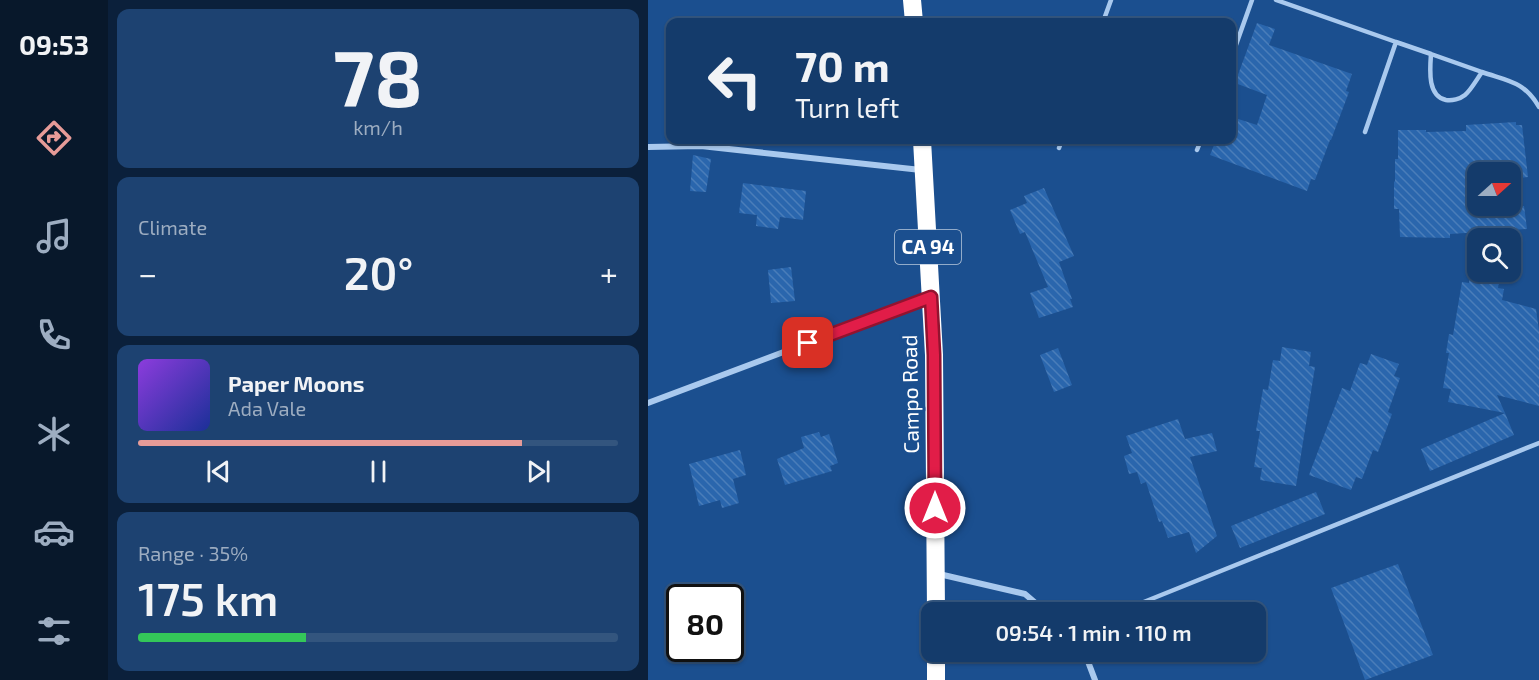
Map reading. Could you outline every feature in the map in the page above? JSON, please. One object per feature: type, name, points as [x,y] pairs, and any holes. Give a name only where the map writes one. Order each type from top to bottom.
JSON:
[{"type":"highway","points":[[912,0],[914,18]]},
{"type":"highway","name":"Campo Road","points":[[922,144],[934,355],[936,602]]},
{"type":"highway","points":[[936,662],[936,680]]},
{"type":"street","points":[[648,147],[701,146],[925,171]]},
{"type":"street","points":[[648,403],[931,297]]},
{"type":"street","points":[[936,573],[1025,594],[1034,602]]},
{"type":"street","points":[[1088,662],[1095,680]]},
{"type":"lane","points":[[1104,18],[1111,0]]},
{"type":"lane","points":[[1236,45],[1252,0]]},
{"type":"lane","points":[[1276,0],[1522,86],[1533,96],[1539,107]]},
{"type":"lane","points":[[1365,132],[1396,42]]},
{"type":"lane","points":[[1431,54],[1429,73],[1433,90],[1442,99],[1453,100],[1465,95],[1482,72]]},
{"type":"lane","points":[[1059,148],[1060,144]]},
{"type":"lane","points":[[1197,150],[1199,144]]},
{"type":"lane","points":[[1144,602],[1539,442]]},
{"type":"building","points":[[1257,23],[1275,29],[1269,45],[1352,74],[1346,91],[1349,92],[1331,140],[1315,180],[1311,179],[1307,191],[1210,155],[1214,144],[1236,144],[1236,118],[1257,125],[1267,95],[1236,83]]},
{"type":"building","points":[[1516,122],[1516,125],[1522,125],[1528,177],[1521,178],[1521,162],[1467,162],[1467,216],[1521,216],[1521,206],[1524,206],[1527,229],[1467,228],[1467,233],[1450,234],[1450,238],[1400,237],[1399,209],[1394,209],[1398,130],[1466,131],[1466,125]]},
{"type":"building","points":[[693,155],[711,159],[706,192],[690,191]]},
{"type":"building","points":[[743,183],[806,191],[803,220],[780,217],[778,229],[756,226],[757,215],[739,213]]},
{"type":"building","points":[[1044,188],[1074,256],[1059,262],[1073,307],[1039,318],[1030,293],[1048,287],[1025,232],[1020,234],[1010,210],[1027,203],[1024,196]]},
{"type":"building","points":[[791,267],[795,301],[771,303],[768,270]]},
{"type":"building","points":[[1462,282],[1499,282],[1498,288],[1504,289],[1502,300],[1536,309],[1539,331],[1539,406],[1497,395],[1505,413],[1448,402],[1451,389],[1443,388],[1449,353],[1446,353],[1449,334],[1453,335]]},
{"type":"building","points":[[1282,347],[1311,352],[1309,366],[1315,367],[1296,486],[1260,480],[1262,468],[1254,467],[1260,431],[1256,431],[1263,389],[1268,390],[1273,360],[1280,361]]},
{"type":"building","points":[[1058,348],[1072,385],[1054,392],[1040,355]]},
{"type":"building","points":[[1371,354],[1399,364],[1394,376],[1400,378],[1388,412],[1392,414],[1378,452],[1373,450],[1362,479],[1356,477],[1351,490],[1309,475],[1342,388],[1350,391],[1360,363],[1367,365]]},
{"type":"building","points":[[1505,413],[1514,435],[1430,471],[1421,449]]},
{"type":"building","points":[[1178,419],[1185,439],[1212,433],[1217,451],[1190,457],[1217,536],[1196,553],[1189,532],[1168,538],[1162,521],[1159,522],[1146,482],[1141,484],[1137,472],[1129,474],[1124,456],[1132,453],[1126,436]]},
{"type":"building","points":[[819,432],[821,437],[829,434],[838,463],[830,466],[832,471],[785,485],[777,459],[804,448],[801,437]]},
{"type":"building","points":[[740,450],[746,475],[733,479],[739,503],[722,508],[720,500],[699,506],[689,464]]},
{"type":"building","points":[[1316,492],[1325,514],[1240,548],[1231,526]]},
{"type":"building","points":[[1398,564],[1433,655],[1365,680],[1331,588]]},
{"type":"route","points":[[808,343],[931,297],[934,355],[935,508]]}]
